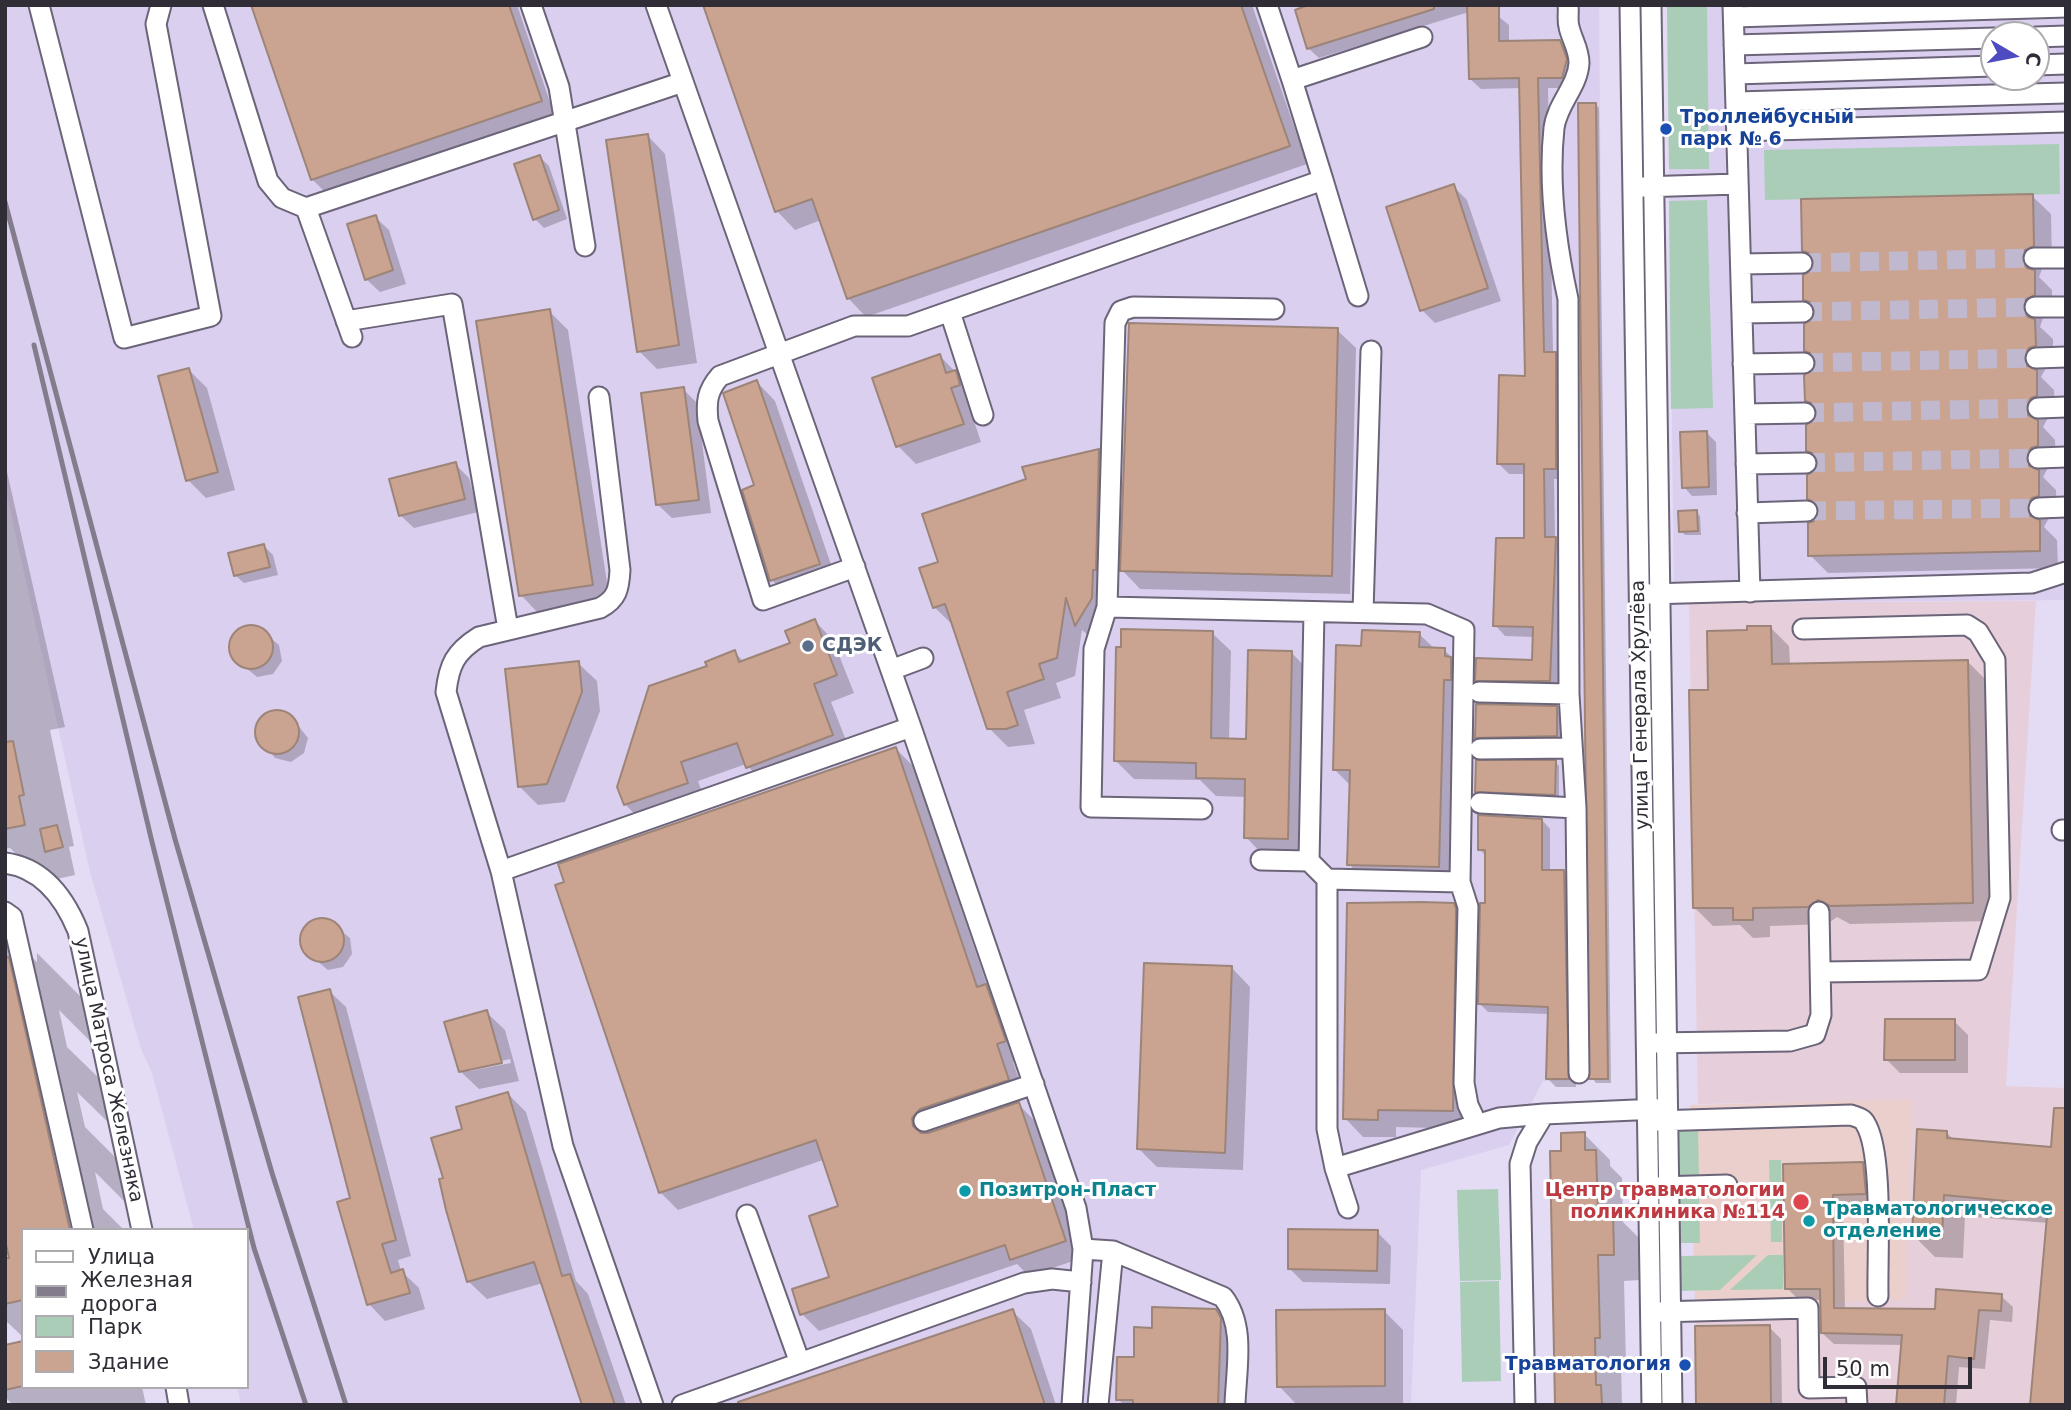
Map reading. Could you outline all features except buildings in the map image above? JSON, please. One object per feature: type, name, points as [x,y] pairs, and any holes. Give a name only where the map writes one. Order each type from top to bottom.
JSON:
[{"type":"street","points":[[39,5],[124,338],[211,316],[156,24],[162,5]]},
{"type":"street","points":[[213,5],[268,181],[282,198],[306,208],[683,82]]},
{"type":"street","points":[[531,5],[559,87],[585,246]]},
{"type":"street","points":[[656,5],[911,727],[1076,1208],[1083,1249],[1072,1405]]},
{"type":"street","points":[[1267,5],[1358,296]]},
{"type":"street","points":[[1569,5],[1569,27],[1578,50],[1579,65],[1576,79],[1559,108],[1554,149],[1556,241],[1568,299],[1569,694],[1576,808],[1579,1073]]},
{"type":"street","name":"улица Генерала Хрулёва","points":[[1630,5],[1652,1405]]},
{"type":"street","name":"улица Генерала Хрулёва","points":[[1651,5],[1672,1405]]},
{"type":"street","points":[[1750,592],[1734,11],[2066,7]]},
{"type":"street","points":[[1292,80],[1422,37]]},
{"type":"street","points":[[1734,45],[1980,38]]},
{"type":"street","points":[[1735,74],[1980,66]]},
{"type":"street","points":[[1736,102],[2066,93]]},
{"type":"street","points":[[1737,131],[2066,122]]},
{"type":"street","points":[[855,567],[763,600],[708,421],[706,404],[710,387],[720,376],[854,327],[908,326],[1323,180]]},
{"type":"street","points":[[1633,187],[1738,184]]},
{"type":"street","points":[[306,208],[349,329],[452,304],[508,629]]},
{"type":"street","points":[[2034,258],[2066,258]]},
{"type":"street","points":[[1741,264],[1802,263]]},
{"type":"street","points":[[1202,809],[1091,807],[1094,649],[1107,607],[1115,323],[1121,311],[1133,307],[1274,309]]},
{"type":"street","points":[[2035,307],[2066,307]]},
{"type":"street","points":[[950,312],[984,415]]},
{"type":"street","points":[[1742,313],[1803,312]]},
{"type":"street","points":[[1363,612],[1371,351]]},
{"type":"street","points":[[2036,358],[2066,358]]},
{"type":"street","points":[[1743,364],[1804,363]]},
{"type":"street","points":[[599,397],[620,586],[614,601],[600,608],[478,637],[461,648],[449,666],[446,692],[501,871],[563,1146],[653,1405]]},
{"type":"street","points":[[2038,408],[2066,407]]},
{"type":"street","points":[[1745,414],[1805,413]]},
{"type":"street","points":[[2038,458],[2066,457]]},
{"type":"street","points":[[1746,464],[1806,463]]},
{"type":"street","points":[[2039,508],[2066,507]]},
{"type":"street","points":[[1747,513],[1807,511]]},
{"type":"street","points":[[1640,594],[2032,583],[2066,572]]},
{"type":"street","points":[[1107,607],[1427,614],[1464,630],[1460,882],[1468,907],[1464,1083],[1468,1105],[1477,1124]]},
{"type":"street","points":[[1309,861],[1314,612]]},
{"type":"street","points":[[1803,629],[1967,625],[1978,632],[1995,660],[2000,898],[1978,970],[1821,972]]},
{"type":"street","points":[[891,670],[923,659]]},
{"type":"street","points":[[1479,692],[1569,694]]},
{"type":"street","points":[[501,871],[911,727]]},
{"type":"street","points":[[1480,749],[1572,748]]},
{"type":"street","points":[[1480,803],[1576,808]]},
{"type":"street","points":[[1261,860],[1309,861],[1327,879],[1460,882]]},
{"type":"street","name":"улица Матроса Железняка","points":[[5,863],[32,873],[60,895],[78,931],[142,1228]]},
{"type":"street","points":[[1327,879],[1327,1129],[1335,1168],[1348,1208]]},
{"type":"street","points":[[5,912],[12,918],[82,1228]]},
{"type":"street","points":[[1646,1043],[1790,1041],[1810,1037],[1819,1028],[1821,1015],[1819,912]]},
{"type":"street","points":[[924,1121],[1034,1083]]},
{"type":"street","points":[[1335,1168],[1499,1118],[1544,1114],[1851,1115],[1865,1123],[1876,1161],[1878,1296]]},
{"type":"street","points":[[1525,1405],[1520,1164],[1527,1142],[1544,1114]]},
{"type":"street","points":[[1648,1187],[1727,1185]]},
{"type":"street","points":[[747,1215],[800,1363]]},
{"type":"street","points":[[1083,1249],[1113,1251],[1223,1297],[1234,1311],[1238,1331],[1235,1405]]},
{"type":"street","points":[[1098,1405],[1113,1251]]},
{"type":"street","points":[[695,1403],[1024,1283],[1052,1279],[1081,1282]]},
{"type":"street","points":[[1651,1312],[1808,1308],[1809,1388],[1857,1387],[1857,1405]]},
{"type":"shaded area","points":[[5,5],[1599,5],[1609,1080],[1543,1081],[1509,1145],[1421,1170],[1411,1405],[241,1405],[237,1389],[248,1389],[248,1228],[193,1228],[152,1073],[141,1049],[90,872],[5,487]]},
{"type":"shaded area","name":"Троллейбусный парк № 6","points":[[1667,5],[2066,5],[2066,600],[1674,603]]},
{"type":"shaded area","points":[[2036,601],[2006,1086],[2066,1088],[2066,1405],[1696,1405],[1695,1305],[1912,1100],[1698,1104],[1689,603]]},
{"type":"shaded area","name":"Центр травматологии поликлиника №114","points":[[1912,1099],[1906,1300],[1695,1305],[1690,1105]]},
{"type":"green space","points":[[1667,5],[1707,5],[1709,169],[1669,169]]},
{"type":"green space","points":[[2059,144],[2060,194],[1765,200],[1764,150]]},
{"type":"green space","points":[[1707,200],[1713,408],[1671,409],[1669,201]]},
{"type":"green space","points":[[1675,1129],[1698,1129],[1699,1177],[1676,1178]]},
{"type":"green space","points":[[1769,1160],[1781,1160],[1782,1242],[1771,1242]]},
{"type":"green space","points":[[1498,1189],[1501,1280],[1460,1281],[1457,1190]]},
{"type":"green space","points":[[1678,1195],[1699,1195],[1700,1243],[1678,1243]]},
{"type":"green space","points":[[1757,1255],[1720,1290],[1680,1291],[1679,1256]]},
{"type":"green space","points":[[1768,1255],[1783,1255],[1783,1289],[1730,1290]]},
{"type":"green space","points":[[1499,1281],[1501,1381],[1462,1382],[1460,1282]]},
{"type":"tunnel","points":[[1802,263],[2034,258]]},
{"type":"tunnel","points":[[1803,312],[2035,307]]},
{"type":"tunnel","points":[[1804,363],[2036,358]]},
{"type":"tunnel","points":[[1805,413],[2038,408]]},
{"type":"tunnel","points":[[1806,463],[2038,458]]},
{"type":"tunnel","points":[[1807,511],[2039,508]]},
{"type":"railway","points":[[5,202],[175,839],[272,1173],[346,1405]]},
{"type":"railway","points":[[34,345],[152,842],[254,1248],[306,1405]]},
{"type":"place","name":"Троллейбусный парк № 6","points":[[1666,129]]},
{"type":"place","name":"СДЭК","points":[[808,646]]},
{"type":"place","name":"Позитрон-Пласт","points":[[965,1191]]},
{"type":"place","name":"Центр травматологии поликлиника №114","points":[[1801,1202]]},
{"type":"place","name":"Травматологическое отделение","points":[[1809,1221]]},
{"type":"place","name":"Травматология","points":[[1685,1365]]}]
